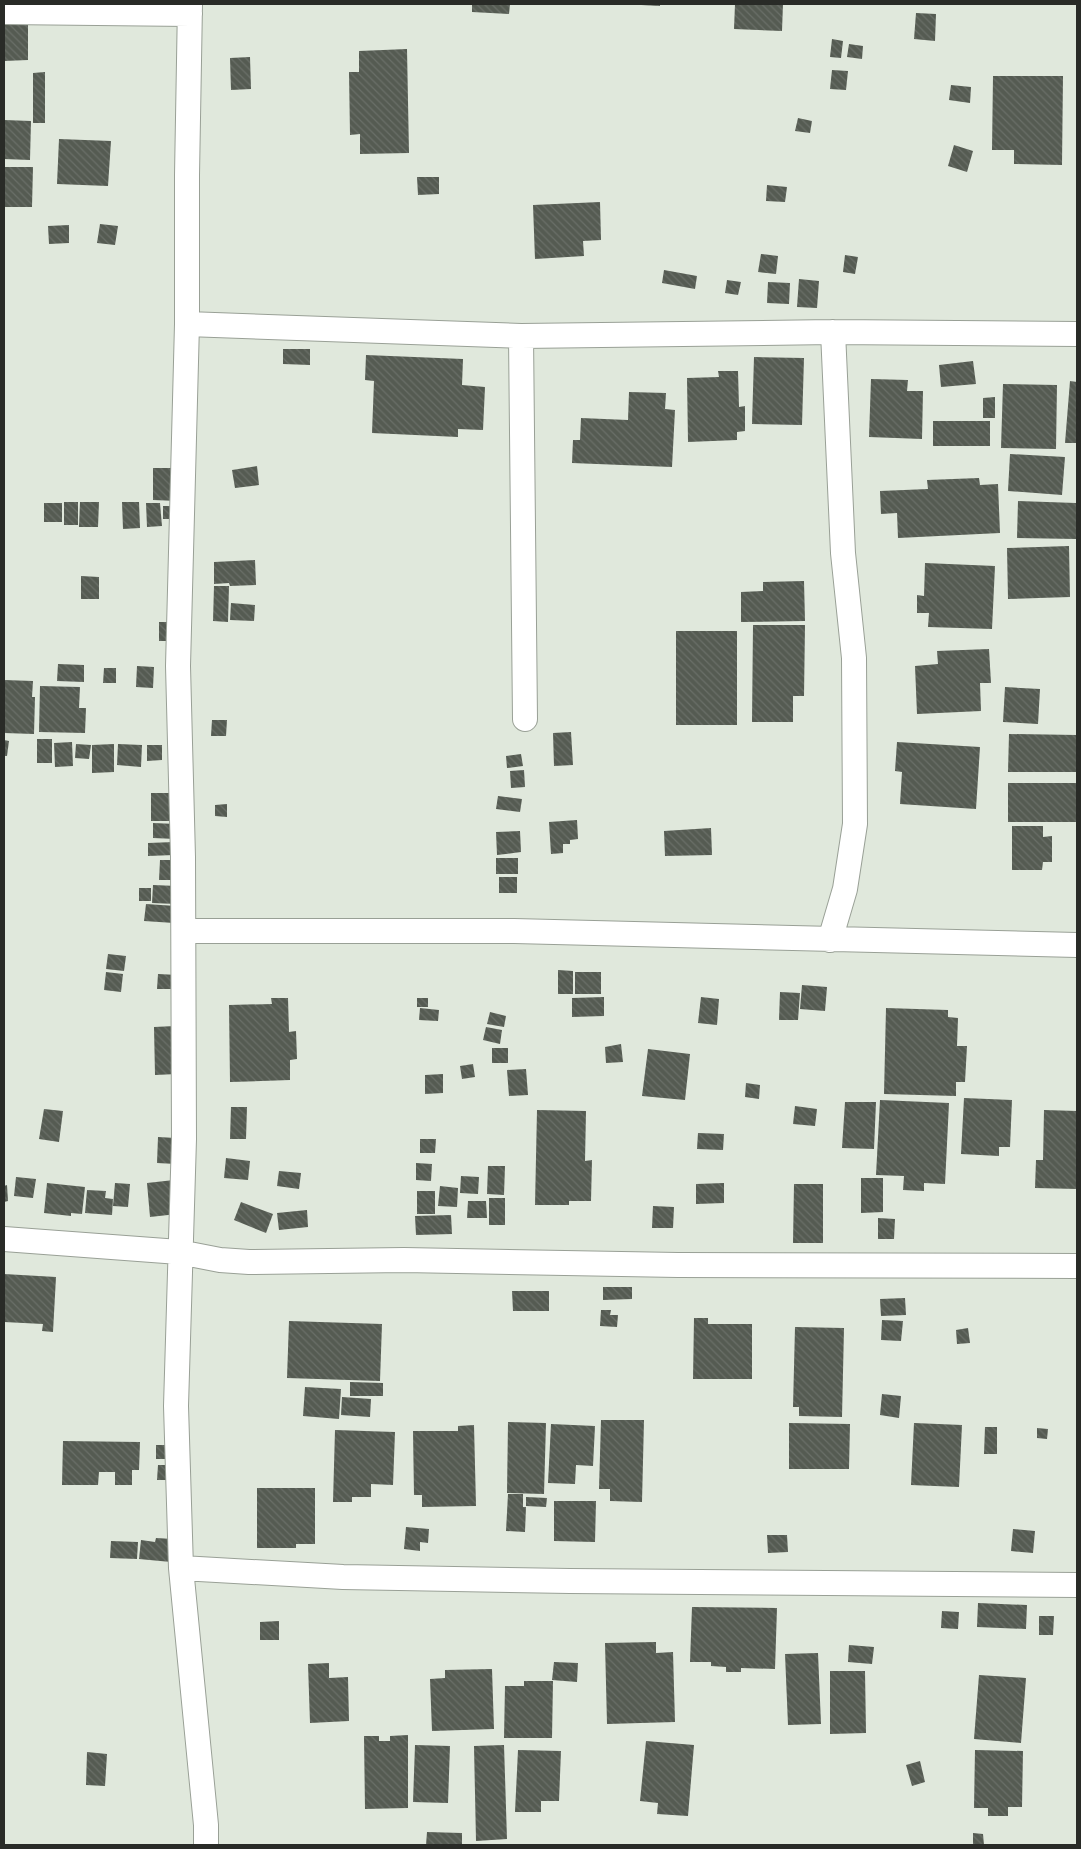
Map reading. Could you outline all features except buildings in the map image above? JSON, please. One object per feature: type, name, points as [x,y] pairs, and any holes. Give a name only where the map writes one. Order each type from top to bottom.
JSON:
[{"type":"street","points":[[4,12],[190,9],[187,324],[178,666],[184,931],[184,1139],[179,1252],[176,1406],[181,1568],[206,1825],[206,1845]]},
{"type":"street","points":[[187,324],[521,336],[833,332],[1077,334]]},
{"type":"street","points":[[830,940],[844,889],[855,824],[854,658],[842,553],[833,332]]},
{"type":"street","points":[[521,336],[525,718]]},
{"type":"street","points":[[184,931],[514,931],[1077,945]]},
{"type":"street","points":[[4,1239],[179,1252],[220,1260],[249,1262],[404,1260],[678,1265],[1077,1266]]},
{"type":"street","points":[[181,1568],[343,1577],[570,1581],[1077,1585]]}]
